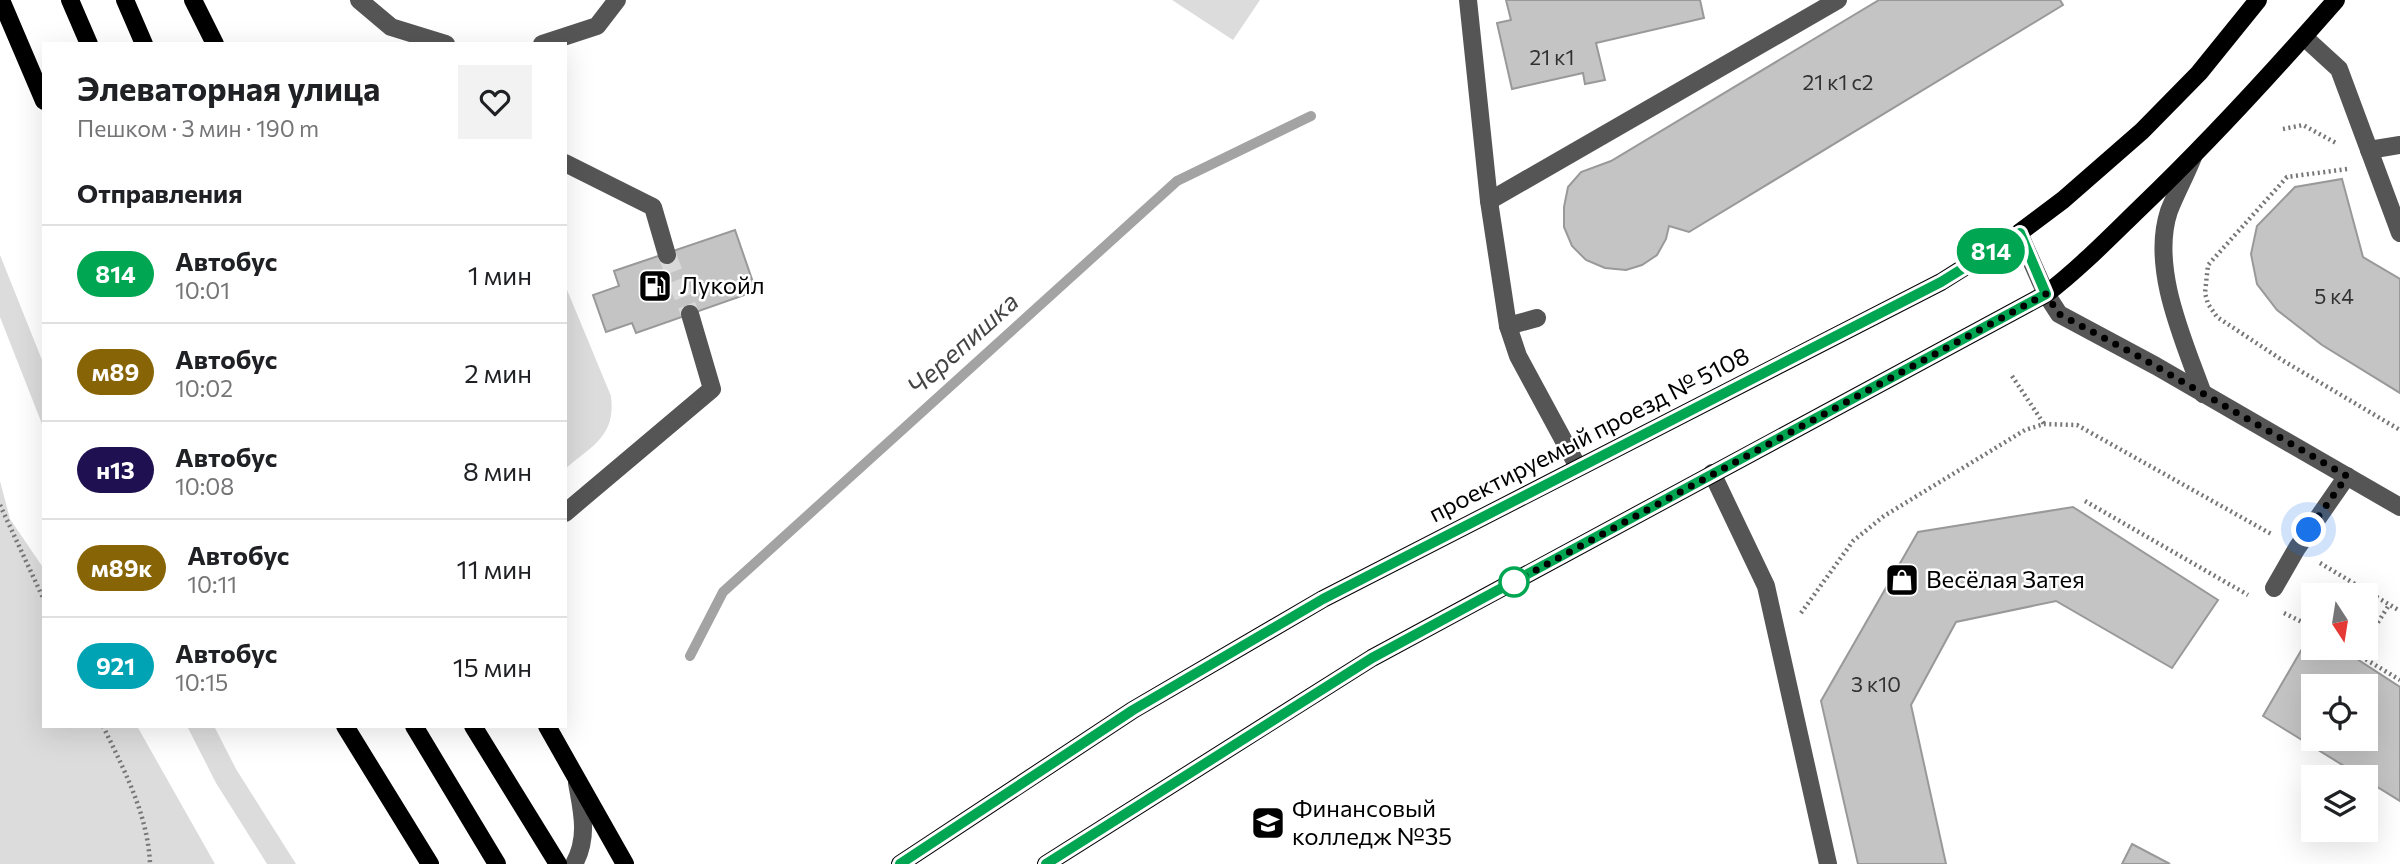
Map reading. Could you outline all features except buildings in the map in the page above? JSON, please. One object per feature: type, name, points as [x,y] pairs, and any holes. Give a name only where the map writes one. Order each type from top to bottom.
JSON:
[{"type":"main road","points":[[1,0],[42,96]]},
{"type":"main road","points":[[70,0],[88,42]]},
{"type":"main road","points":[[125,0],[143,42]]},
{"type":"main road","points":[[194,0],[214,42]]},
{"type":"main road","name":"проектируемый проезд № 5108","points":[[900,864],[1168,689],[1323,599],[1941,282],[2020,233],[2063,200],[2142,131],[2199,73],[2258,0]]},
{"type":"main road","points":[[1046,864],[1372,658],[2046,294],[2074,273],[2193,157],[2336,0]]},
{"type":"main road","points":[[346,728],[425,856]]},
{"type":"main road","points":[[474,728],[558,864]]},
{"type":"main road","points":[[548,728],[625,864]]},
{"type":"main road","points":[[415,729],[498,864]]},
{"type":"street","points":[[200,0],[205,19]]},
{"type":"street","points":[[359,0],[391,27],[440,42]]},
{"type":"street","points":[[548,42],[597,26],[617,0]]},
{"type":"street","points":[[1468,0],[1489,201],[1508,326],[1518,356],[1578,467]]},
{"type":"street","points":[[1489,201],[1839,0]]},
{"type":"street","points":[[2304,37],[2339,69],[2400,233]]},
{"type":"street","points":[[2370,150],[2400,145]]},
{"type":"street","points":[[2193,157],[2169,213],[2163,244],[2174,313],[2203,394]]},
{"type":"street","points":[[567,164],[653,207],[667,255]]},
{"type":"street","points":[[2020,233],[2046,294],[2059,314],[2400,507]]},
{"type":"street","points":[[567,511],[712,389],[690,314]]},
{"type":"street","points":[[1508,326],[1537,318]]},
{"type":"street","points":[[1712,473],[1766,586],[1828,864]]},
{"type":"street","points":[[2274,588],[2297,548],[2347,476]]},
{"type":"street","points":[[574,864],[581,848],[584,821],[575,776]]},
{"type":"street","points":[[425,856],[436,864]]},
{"type":"path","points":[[2283,129],[2302,124],[2343,148]]},
{"type":"path","points":[[2349,169],[2287,177],[2208,265],[2205,293],[2208,304],[2217,317],[2282,360],[2400,430]]},
{"type":"path","points":[[2012,376],[2043,424]]},
{"type":"path","points":[[1796,618],[1853,541],[1884,516],[2025,430],[2043,424],[2077,425],[2297,548],[2400,611]]},
{"type":"path","points":[[2085,501],[2234,588]]},
{"type":"path","points":[[0,505],[42,596]]},
{"type":"path","points":[[2378,622],[2389,605]]},
{"type":"path","points":[[2367,660],[2400,680]]},
{"type":"path","points":[[104,728],[138,801],[150,850],[150,864]]},
{"type":"shaded area","points":[[1172,0],[1260,0],[1233,40]]},
{"type":"shaded area","points":[[0,255],[42,360],[42,424],[0,317]]},
{"type":"shaded area","points":[[567,290],[611,396],[610,421],[593,446],[567,467]]},
{"type":"shaded area","points":[[0,481],[10,519],[42,566],[42,728],[138,728],[215,864],[0,864]]},
{"type":"shaded area","points":[[188,728],[215,728],[236,769],[296,864],[267,864],[216,783]]},
{"type":"waterway","name":"Черепишка","points":[[690,656],[723,592],[1177,181],[1311,116]]},
{"type":"tunnel","points":[[667,255],[690,314]]},
{"type":"bus line","name":"814","points":[[900,864],[1133,710],[1323,599],[1941,282],[2020,233],[2046,294],[1372,658],[1046,864]]},
{"type":"place","name":"Лукойл","points":[[655,286]]},
{"type":"place","name":"Весёлая Затея","points":[[1902,580]]},
{"type":"place","name":"Финансовый колледж №35","points":[[1268,823]]},
{"type":"route","points":[[1514,582],[2046,294],[2059,314],[2116,343],[2347,476],[2309,530]]}]
